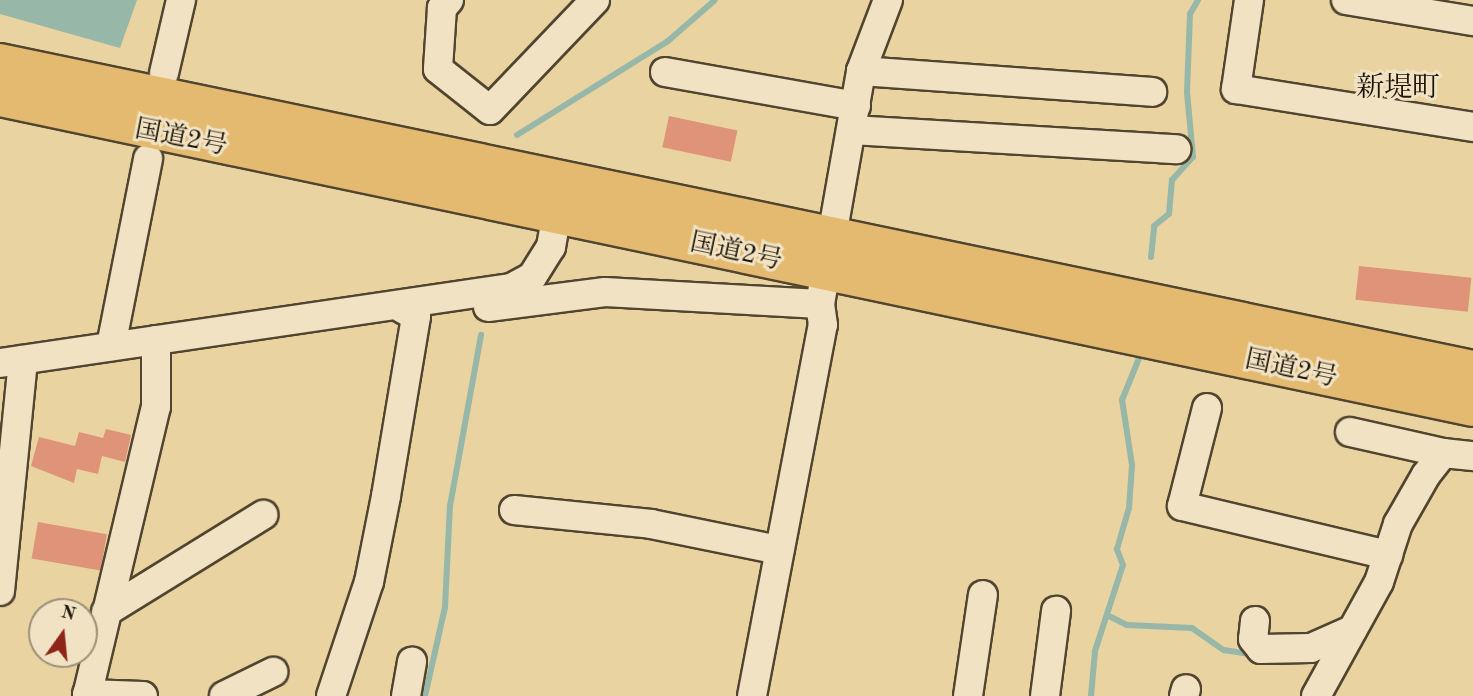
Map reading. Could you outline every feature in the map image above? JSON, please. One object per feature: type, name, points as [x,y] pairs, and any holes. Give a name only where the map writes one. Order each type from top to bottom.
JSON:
[{"type":"highway","name":"国道2号","points":[[0,63],[560,199],[827,271],[1473,407]]},
{"type":"highway","name":"国道2号","points":[[0,97],[560,199]]},
{"type":"highway","name":"国道2号","points":[[827,271],[1473,370]]},
{"type":"street","points":[[164,74],[181,0]]},
{"type":"street","points":[[449,0],[442,8],[438,69],[491,110],[595,0]]},
{"type":"street","points":[[752,696],[823,326],[827,271],[862,71],[888,0]]},
{"type":"street","points":[[1249,0],[1236,89],[1473,127]]},
{"type":"street","points":[[1346,0],[1473,21]]},
{"type":"street","points":[[862,71],[1152,92]]},
{"type":"street","points":[[665,72],[854,118],[1176,149]]},
{"type":"street","points":[[111,346],[148,159]]},
{"type":"street","points":[[410,313],[511,288],[532,277],[551,247],[560,199]]},
{"type":"street","points":[[0,591],[12,362],[156,340],[827,271]]},
{"type":"street","points":[[331,696],[369,582],[410,313]]},
{"type":"street","points":[[144,696],[87,695],[156,407],[156,340]]},
{"type":"street","points":[[1207,408],[1182,506],[1388,555]]},
{"type":"street","points":[[1350,432],[1443,453],[1473,456]]},
{"type":"street","points":[[1316,696],[1388,555],[1398,524],[1443,453]]},
{"type":"street","points":[[514,510],[651,524],[779,550]]},
{"type":"street","points":[[106,612],[262,515]]},
{"type":"street","points":[[968,696],[983,595]]},
{"type":"street","points":[[1045,696],[1056,611]]},
{"type":"street","points":[[1255,621],[1253,639],[1261,649],[1311,649],[1352,630]]},
{"type":"street","points":[[406,696],[412,662]]},
{"type":"street","points":[[224,696],[273,672]]},
{"type":"shaded area","points":[[0,0],[137,0],[120,48],[0,14]]},
{"type":"building","points":[[669,116],[737,131],[731,162],[662,147]]},
{"type":"building","points":[[1359,266],[1471,278],[1468,312],[1355,300]]},
{"type":"building","points":[[106,429],[131,435],[125,462],[102,456],[98,474],[77,469],[74,483],[31,466],[39,437],[75,446],[79,432],[103,438]]},
{"type":"building","points":[[38,522],[107,534],[101,571],[32,558]]},
{"type":"waterway","points":[[517,135],[668,41],[715,0]]},
{"type":"waterway","points":[[1151,257],[1154,226],[1169,214],[1172,180],[1193,157],[1187,92],[1190,14],[1198,0]]},
{"type":"waterway","points":[[425,696],[445,607],[450,506],[481,335]]},
{"type":"waterway","points":[[1091,696],[1095,651],[1123,565],[1117,549],[1129,508],[1132,465],[1122,400],[1142,351]]},
{"type":"waterway","points":[[1111,617],[1127,625],[1192,628],[1224,650],[1255,655]]},
{"type":"district","name":"新堤町","points":[[1398,89]]}]
